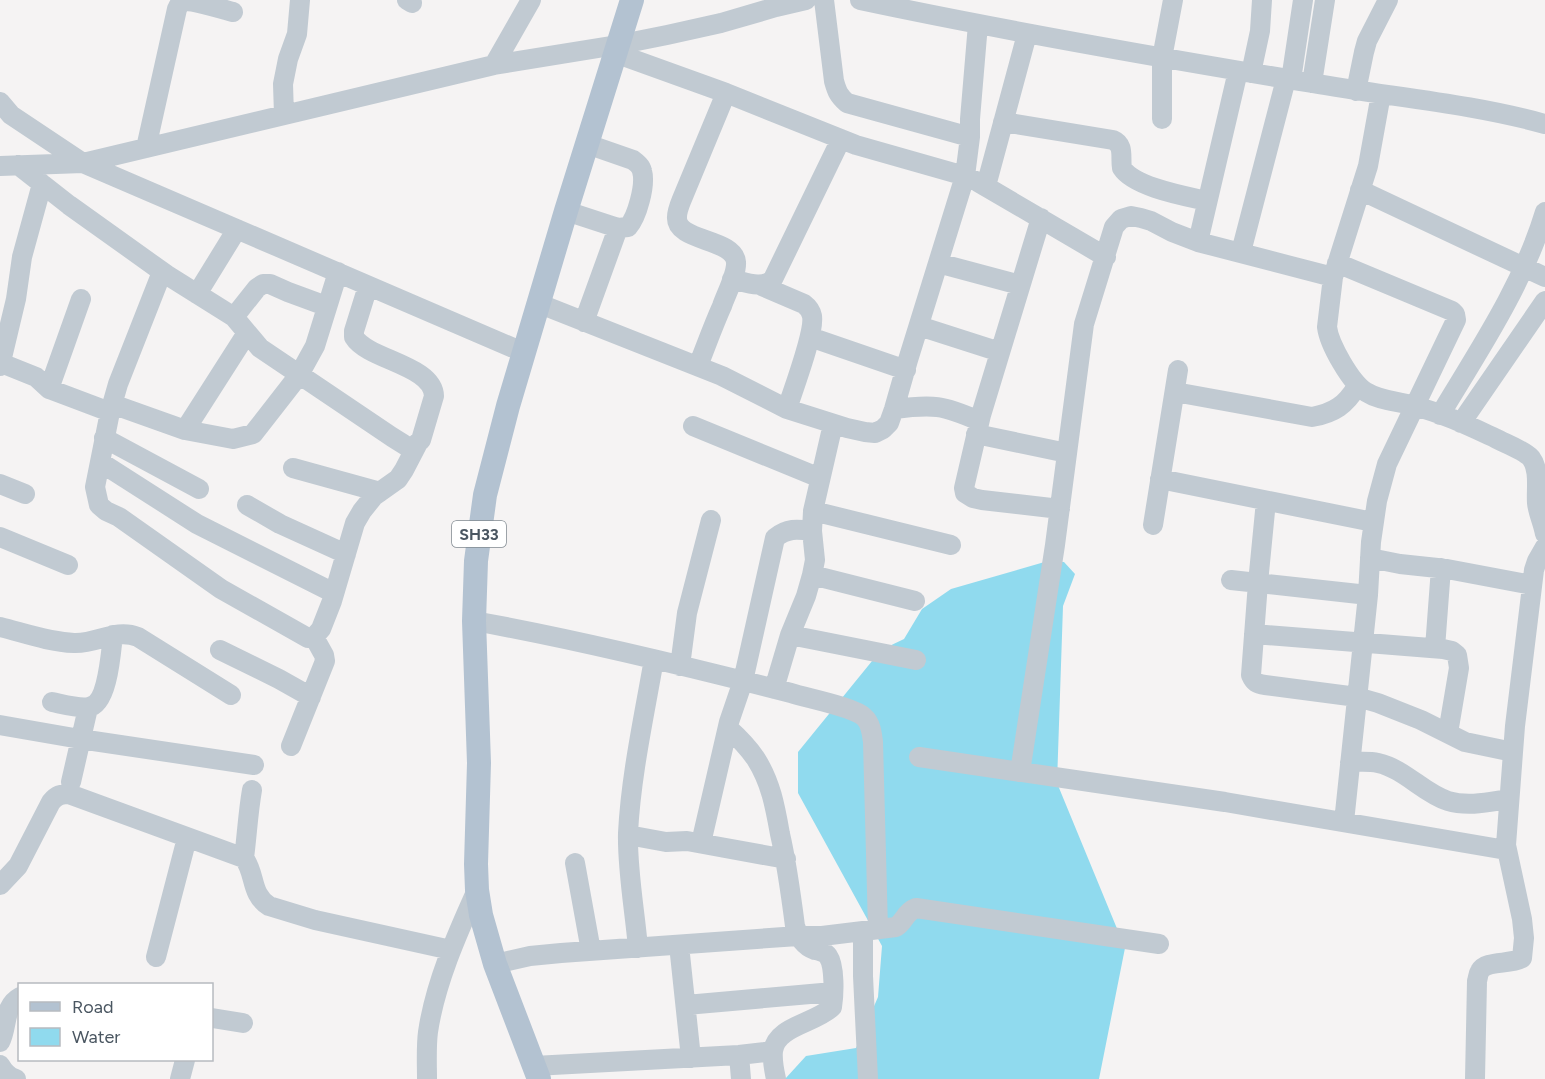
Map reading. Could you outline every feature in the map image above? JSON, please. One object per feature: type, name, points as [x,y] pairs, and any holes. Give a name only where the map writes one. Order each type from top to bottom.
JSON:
[{"type":"main road","name":"SH33","points":[[537,1073],[495,964],[481,915],[477,890],[479,763],[474,621],[476,561],[485,495],[508,406],[632,0]]},
{"type":"street","points":[[146,148],[180,4],[192,0],[233,12]]},
{"type":"street","points":[[284,115],[283,84],[288,59],[297,34],[300,0]]},
{"type":"street","points":[[494,64],[531,0]]},
{"type":"street","points":[[9,165],[82,163],[494,64],[616,49],[806,0]]},
{"type":"street","points":[[824,0],[834,81],[840,98],[847,103],[970,137]]},
{"type":"street","points":[[1162,119],[1162,58],[1173,0]]},
{"type":"street","points":[[1198,242],[1207,201],[1245,72],[1260,31],[1262,0]]},
{"type":"street","points":[[1241,252],[1289,79],[1303,0]]},
{"type":"street","points":[[1312,83],[1325,0]]},
{"type":"street","points":[[1356,91],[1367,41],[1388,0]]},
{"type":"street","points":[[870,1],[1027,34],[1356,91],[1480,108],[1545,124]]},
{"type":"street","points":[[540,304],[698,366],[787,409],[847,428],[875,433],[883,429],[889,423],[894,409],[965,176],[978,24]]},
{"type":"street","points":[[986,186],[1027,34]]},
{"type":"street","points":[[616,49],[841,139],[965,176],[1106,257]]},
{"type":"street","points":[[698,366],[736,263],[734,256],[717,244],[681,228],[677,217],[682,199],[726,93]]},
{"type":"street","points":[[1382,94],[1371,153],[1335,270],[1327,327],[1332,346],[1358,386],[1367,393],[1416,406],[1461,423],[1530,456],[1534,463],[1537,503],[1545,534]]},
{"type":"street","points":[[0,102],[10,115],[82,163],[525,353]]},
{"type":"street","points":[[1002,122],[1113,140],[1118,142],[1121,148],[1122,168],[1131,178],[1207,201]]},
{"type":"street","points":[[762,286],[769,284],[772,279],[841,139]]},
{"type":"street","points":[[567,211],[618,228],[628,227],[634,221],[642,192],[643,179],[639,165],[633,160],[587,144]]},
{"type":"street","points":[[9,165],[42,184],[162,272],[234,317],[260,348],[299,375],[408,447],[417,445]]},
{"type":"street","points":[[42,184],[22,257],[16,299],[0,365],[36,377],[49,389],[111,408],[185,430],[233,439],[253,434],[299,375],[315,346],[338,272]]},
{"type":"street","points":[[1360,190],[1545,277]]},
{"type":"street","points":[[1440,415],[1480,349],[1524,267],[1545,212]]},
{"type":"street","points":[[1020,772],[1060,509],[1084,324],[1114,226],[1121,219],[1131,216],[1151,221],[1198,242],[1335,270],[1455,314],[1456,320],[1453,327],[1387,464],[1377,501],[1373,522],[1368,595],[1344,822]]},
{"type":"street","points":[[1041,218],[978,428],[964,488],[965,493],[982,500],[1060,509]]},
{"type":"street","points":[[584,322],[618,228]]},
{"type":"street","points":[[197,294],[237,229]]},
{"type":"street","points":[[938,263],[1020,285]]},
{"type":"street","points":[[162,272],[134,341],[111,408],[95,487],[99,505],[221,589],[308,639],[314,637],[321,629],[355,523],[368,503],[398,479],[404,470],[422,440],[434,396],[432,386],[427,379],[362,346],[354,337],[369,286]]},
{"type":"street","points":[[732,279],[762,286],[804,304],[812,315],[810,338],[787,409]]},
{"type":"street","points":[[234,317],[257,288],[263,284],[270,284],[327,306]]},
{"type":"street","points":[[49,389],[81,298]]},
{"type":"street","points":[[1461,423],[1545,301]]},
{"type":"street","points":[[919,326],[1000,352]]},
{"type":"street","points":[[185,430],[247,333]]},
{"type":"street","points":[[810,338],[906,370]]},
{"type":"street","points":[[1153,525],[1178,370]]},
{"type":"street","points":[[1175,392],[1312,417],[1323,415],[1344,405],[1358,386]]},
{"type":"street","points":[[894,409],[930,405],[951,409],[978,428],[1067,453]]},
{"type":"street","points":[[774,689],[790,635],[812,576],[815,560],[812,521],[833,424]]},
{"type":"street","points":[[693,426],[820,478]]},
{"type":"street","points":[[104,438],[199,489]]},
{"type":"street","points":[[100,462],[197,524],[334,593]]},
{"type":"street","points":[[293,468],[380,492]]},
{"type":"street","points":[[1160,480],[1373,522]]},
{"type":"street","points":[[0,484],[25,494]]},
{"type":"street","points":[[1266,501],[1251,675],[1253,680],[1257,684],[1357,697],[1413,717],[1466,742],[1513,752]]},
{"type":"street","points":[[247,506],[346,554]]},
{"type":"street","points":[[680,666],[687,614],[711,520]]},
{"type":"street","points":[[701,843],[717,768],[734,706],[744,681],[775,538],[812,521],[951,545]]},
{"type":"street","points":[[0,537],[68,565]]},
{"type":"street","points":[[1475,1079],[1477,981],[1480,970],[1485,966],[1522,958],[1524,948],[1518,899],[1506,850],[1513,752],[1532,585],[1537,561],[1545,547]]},
{"type":"street","points":[[1370,558],[1441,568],[1532,585]]},
{"type":"street","points":[[1435,648],[1441,568]]},
{"type":"street","points":[[812,576],[915,601]]},
{"type":"street","points":[[1231,580],[1368,595]]},
{"type":"street","points":[[474,621],[543,633],[744,681],[846,708],[865,717],[872,732],[873,742],[871,930],[863,976],[868,1079]]},
{"type":"street","points":[[0,627],[61,642],[75,643],[89,642],[118,633],[129,634],[138,637],[231,694]]},
{"type":"street","points":[[1254,634],[1452,651],[1459,660],[1448,733]]},
{"type":"street","points":[[52,702],[88,708],[95,705],[100,699],[107,676],[113,635]]},
{"type":"street","points":[[790,635],[916,660]]},
{"type":"street","points":[[291,746],[325,661],[314,637]]},
{"type":"street","points":[[220,650],[311,697]]},
{"type":"street","points":[[638,948],[628,835],[638,745],[654,660]]},
{"type":"street","points":[[71,782],[88,708]]},
{"type":"street","points":[[0,725],[254,765]]},
{"type":"street","points":[[728,728],[747,746],[764,773],[775,802],[798,936],[812,949],[829,957],[832,968],[832,1007],[818,1017],[790,1029],[775,1043],[773,1051],[776,1079]]},
{"type":"street","points":[[919,757],[1225,802],[1506,850]]},
{"type":"street","points":[[1350,762],[1388,766],[1448,801],[1472,804],[1509,799]]},
{"type":"street","points":[[244,858],[252,790]]},
{"type":"street","points":[[0,885],[18,866],[51,802],[61,794],[69,794],[244,858],[248,863],[258,896],[269,906],[315,920],[452,950]]},
{"type":"street","points":[[628,835],[666,842],[680,840],[701,843],[786,858]]},
{"type":"street","points":[[156,957],[187,838]]},
{"type":"street","points":[[575,863],[591,951]]},
{"type":"street","points":[[426,1079],[428,1035],[438,989],[456,936],[477,890]]},
{"type":"street","points":[[495,964],[539,955],[822,936],[896,927],[902,923],[909,910],[916,908],[1159,944]]},
{"type":"street","points":[[679,945],[692,1058]]},
{"type":"street","points":[[686,1005],[833,992]]},
{"type":"street","points":[[0,1042],[9,1008],[12,1001],[18,998]]},
{"type":"street","points":[[213,1018],[243,1023]]},
{"type":"street","points":[[537,1073],[773,1051]]},
{"type":"street","points":[[739,1055],[741,1079]]},
{"type":"street","points":[[180,1079],[184,1061]]},
{"type":"street","points":[[0,1065],[11,1078],[16,1079]]},
{"type":"water","points":[[1048,561],[1064,562],[1075,574],[1063,606],[1057,783],[1125,948],[1099,1079],[785,1079],[806,1056],[856,1048],[878,997],[882,946],[798,793],[798,752],[881,650],[904,639],[922,609],[951,589]]}]
